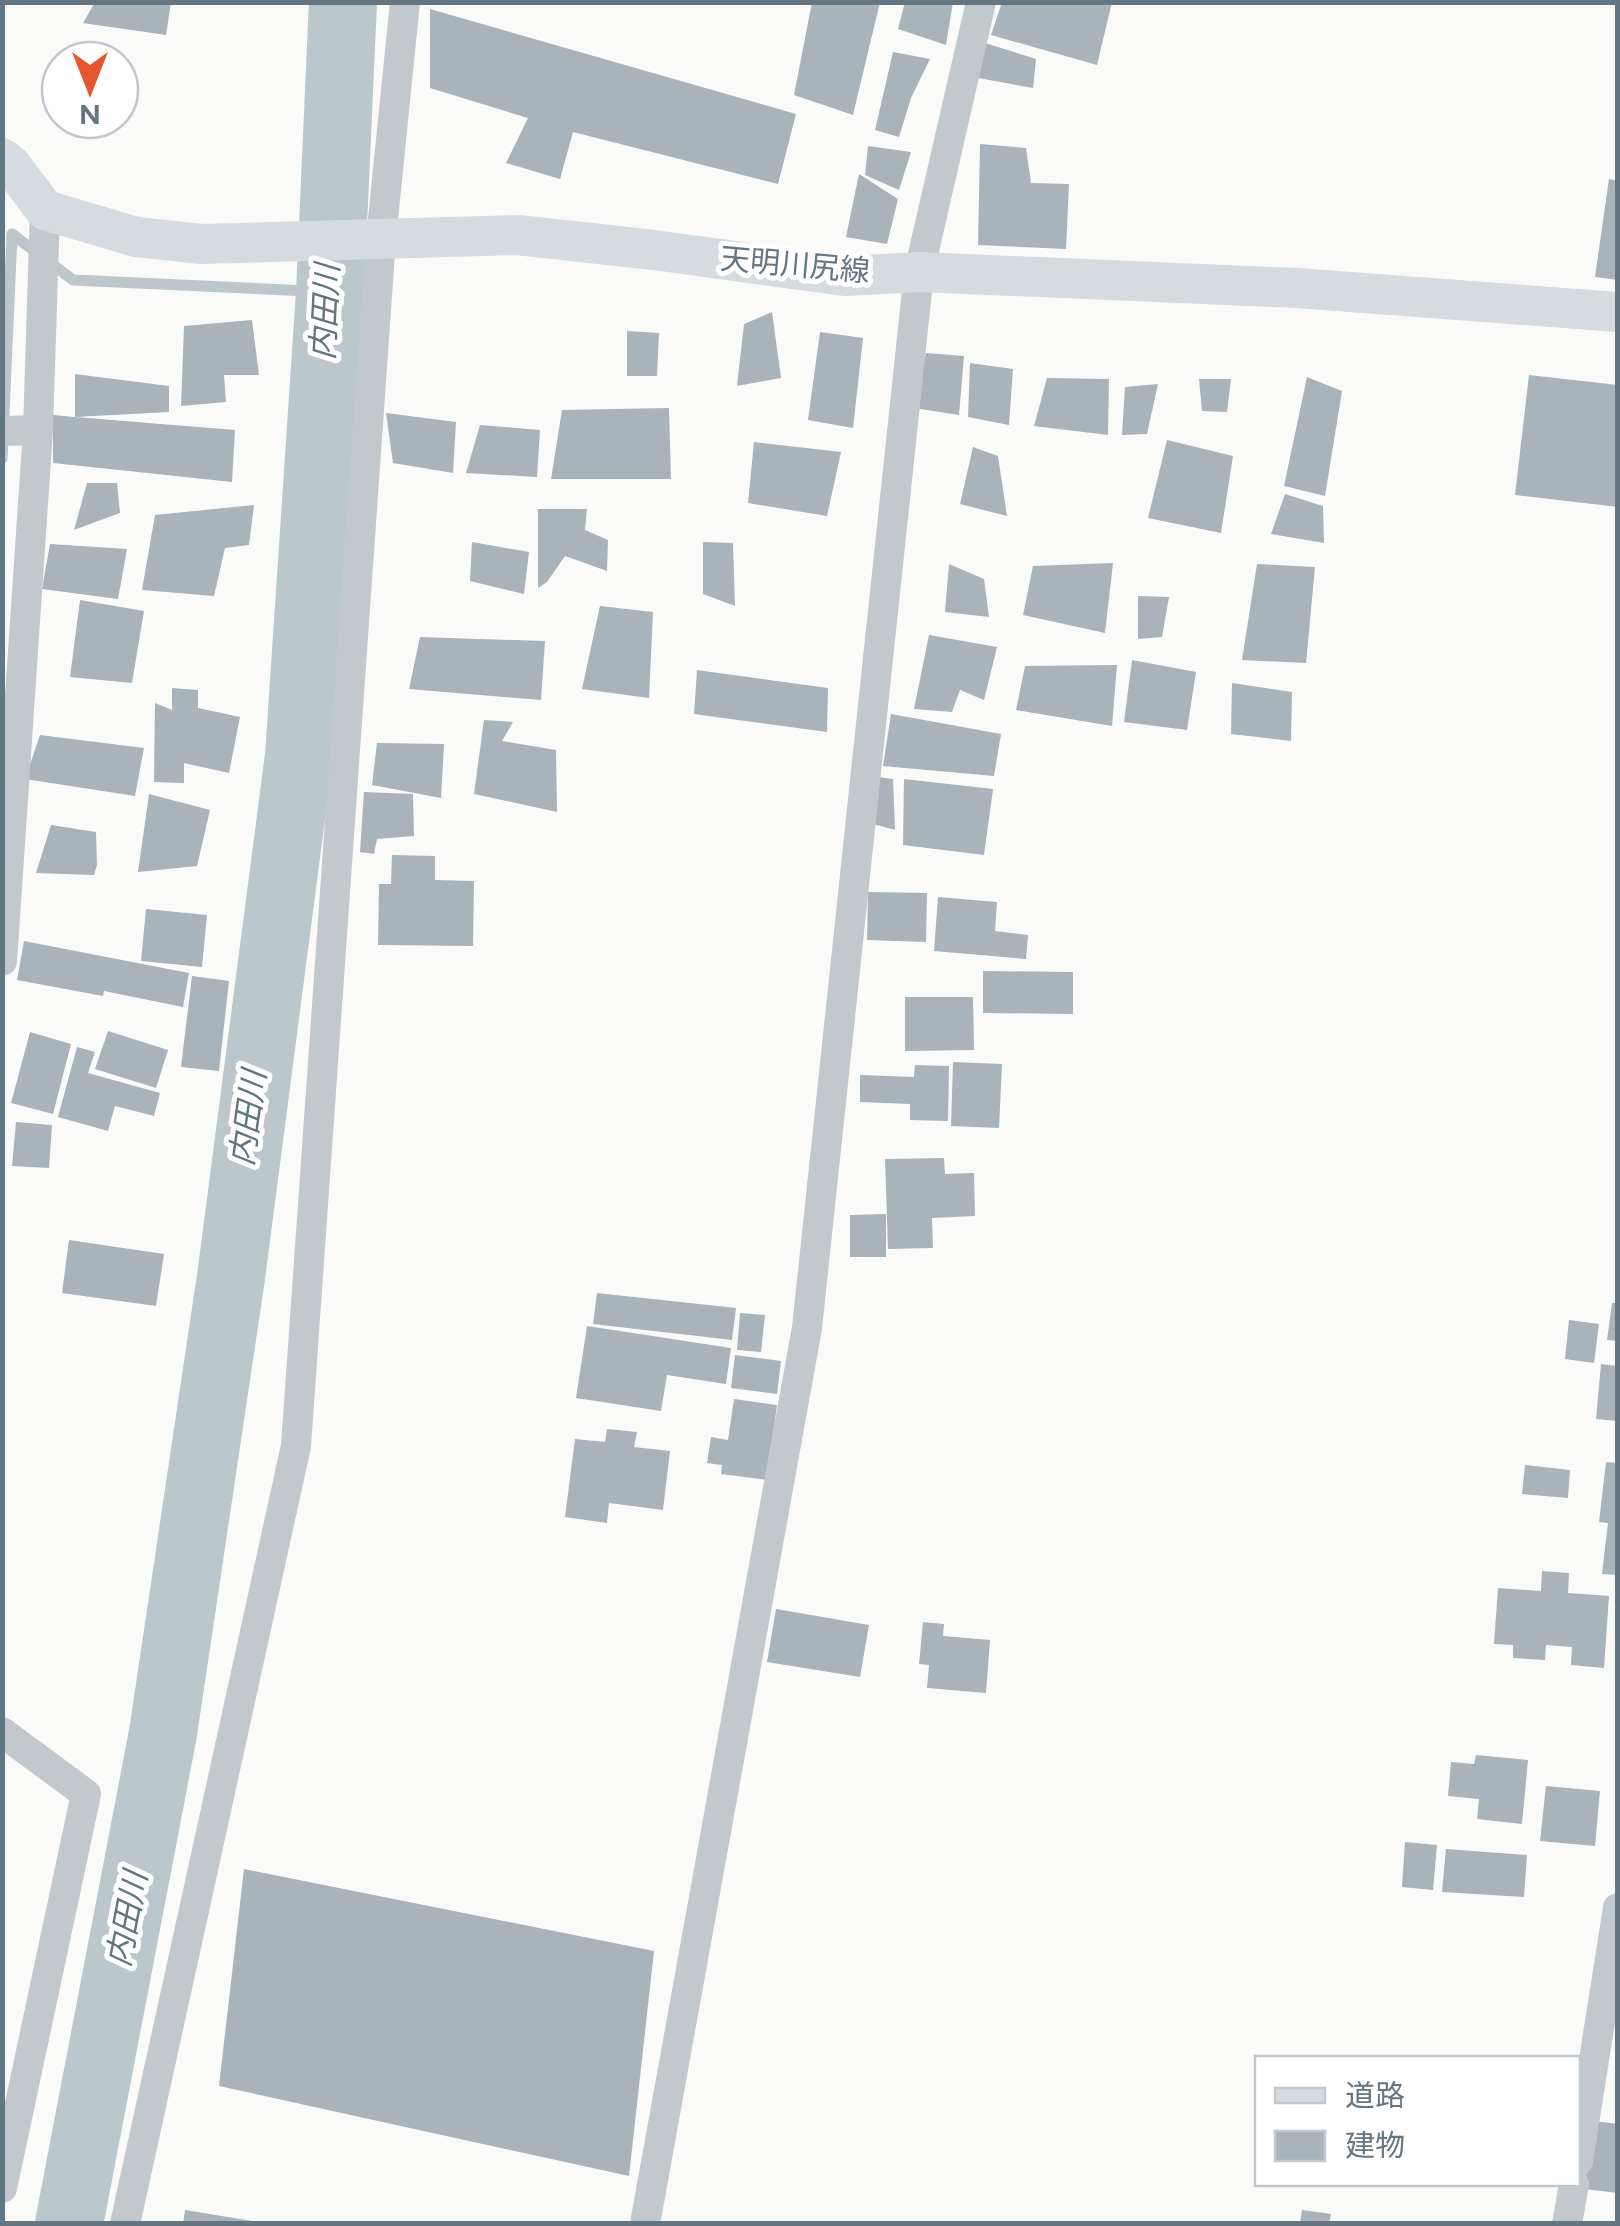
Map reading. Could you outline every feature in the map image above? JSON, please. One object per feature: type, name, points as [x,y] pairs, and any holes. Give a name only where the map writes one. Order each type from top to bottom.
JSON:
[{"type":"main road","points":[[2,158],[12,165],[44,210]]},
{"type":"main road","name":"天明川尻線","points":[[44,210],[136,237],[202,244],[517,236],[845,276],[919,272],[1297,288],[1618,312]]},
{"type":"street","points":[[126,2224],[296,1446],[373,240],[404,2]]},
{"type":"street","points":[[645,2224],[807,1328],[919,272],[981,2]]},
{"type":"street","points":[[2,960],[38,430],[44,210]]},
{"type":"street","points":[[2,432],[38,430]]},
{"type":"street","points":[[2,1732],[86,1794],[2,2188]]},
{"type":"street","points":[[1580,2148],[1618,1908]]},
{"type":"street","points":[[1567,2224],[1574,2186]]},
{"type":"building","points":[[95,2],[171,2],[166,35],[83,23]]},
{"type":"building","points":[[812,2],[880,2],[853,115],[794,95]]},
{"type":"building","points":[[905,2],[953,2],[946,45],[898,29]]},
{"type":"building","points":[[1002,2],[1112,2],[1097,65],[991,35]]},
{"type":"building","points":[[430,9],[796,114],[778,184],[573,132],[560,179],[506,163],[528,118],[430,88]]},
{"type":"building","points":[[985,43],[1036,59],[1033,88],[973,77]]},
{"type":"building","points":[[893,52],[930,59],[911,98],[899,137],[875,130]]},
{"type":"building","points":[[980,144],[1026,148],[1031,183],[1069,184],[1066,249],[978,245]]},
{"type":"building","points":[[868,146],[911,152],[899,190],[865,175]]},
{"type":"building","points":[[859,174],[898,199],[887,244],[846,237]]},
{"type":"building","points":[[1609,179],[1618,181],[1618,280],[1595,277]]},
{"type":"building","points":[[772,312],[781,378],[737,386],[744,324]]},
{"type":"building","points":[[252,320],[259,375],[224,375],[226,402],[181,406],[184,326]]},
{"type":"building","points":[[627,331],[659,333],[657,376],[627,376]]},
{"type":"building","points":[[820,332],[863,338],[853,428],[808,420]]},
{"type":"building","points":[[926,353],[964,356],[959,415],[914,408]]},
{"type":"building","points":[[970,363],[1013,369],[1009,425],[968,417]]},
{"type":"building","points":[[75,374],[169,386],[169,412],[75,417]]},
{"type":"building","points":[[1529,375],[1618,385],[1618,507],[1515,495]]},
{"type":"building","points":[[1307,377],[1342,391],[1325,496],[1284,486]]},
{"type":"building","points":[[1047,378],[1109,379],[1108,435],[1034,426]]},
{"type":"building","points":[[1199,379],[1231,379],[1227,412],[1202,411]]},
{"type":"building","points":[[1158,384],[1147,434],[1122,435],[1125,387]]},
{"type":"building","points":[[669,408],[671,479],[551,479],[562,410]]},
{"type":"building","points":[[386,413],[456,422],[453,473],[393,463]]},
{"type":"building","points":[[53,415],[235,430],[232,482],[53,463]]},
{"type":"building","points":[[480,425],[540,430],[537,477],[466,473]]},
{"type":"building","points":[[1167,440],[1233,456],[1221,533],[1148,518]]},
{"type":"building","points":[[754,442],[841,452],[827,516],[748,503]]},
{"type":"building","points":[[973,447],[998,456],[1007,516],[960,504]]},
{"type":"building","points":[[87,483],[117,483],[120,513],[74,530]]},
{"type":"building","points":[[1285,494],[1323,506],[1324,543],[1271,534]]},
{"type":"building","points":[[254,505],[249,545],[225,548],[214,596],[142,590],[155,515]]},
{"type":"building","points":[[538,509],[587,509],[585,530],[608,540],[607,571],[565,556],[547,582],[538,588]]},
{"type":"building","points":[[472,542],[529,552],[524,594],[470,581]]},
{"type":"building","points":[[703,542],[733,543],[735,606],[703,594]]},
{"type":"building","points":[[50,544],[127,549],[118,599],[42,589]]},
{"type":"building","points":[[1113,563],[1105,633],[1023,615],[1033,566]]},
{"type":"building","points":[[949,564],[984,579],[989,617],[945,612]]},
{"type":"building","points":[[1257,564],[1315,567],[1306,663],[1242,660]]},
{"type":"building","points":[[1138,596],[1169,597],[1162,637],[1138,639]]},
{"type":"building","points":[[80,600],[144,611],[132,683],[70,677]]},
{"type":"building","points":[[600,606],[653,612],[649,698],[582,689]]},
{"type":"building","points":[[929,635],[997,647],[984,700],[960,690],[952,712],[914,709]]},
{"type":"building","points":[[420,637],[545,641],[541,700],[409,689]]},
{"type":"building","points":[[1132,660],[1196,672],[1187,730],[1124,722]]},
{"type":"building","points":[[1117,665],[1112,726],[1016,710],[1025,666]]},
{"type":"building","points":[[697,670],[828,688],[827,732],[694,714]]},
{"type":"building","points":[[1232,683],[1292,692],[1291,741],[1231,734]]},
{"type":"building","points":[[172,688],[198,690],[198,708],[240,717],[229,773],[184,763],[184,783],[154,782],[155,703],[172,710]]},
{"type":"building","points":[[891,714],[1001,734],[994,776],[883,766]]},
{"type":"building","points":[[484,720],[513,722],[502,741],[556,750],[557,812],[474,794]]},
{"type":"building","points":[[40,735],[144,748],[135,796],[25,779]]},
{"type":"building","points":[[377,743],[444,744],[441,798],[372,785]]},
{"type":"building","points":[[878,777],[893,779],[895,830],[873,824]]},
{"type":"building","points":[[904,779],[993,789],[984,855],[903,845]]},
{"type":"building","points":[[364,792],[413,794],[414,836],[377,839],[374,854],[360,852]]},
{"type":"building","points":[[149,794],[210,810],[197,866],[138,872]]},
{"type":"building","points":[[51,825],[96,832],[94,875],[36,873]]},
{"type":"building","points":[[392,855],[435,856],[435,880],[474,881],[473,946],[378,945],[379,884],[391,884]]},
{"type":"building","points":[[868,892],[927,893],[926,942],[867,940]]},
{"type":"building","points":[[938,897],[997,902],[995,931],[1028,935],[1026,959],[934,951]]},
{"type":"building","points":[[146,909],[207,915],[202,967],[141,961]]},
{"type":"building","points":[[24,941],[189,973],[183,1007],[104,991],[103,996],[17,980]]},
{"type":"building","points":[[983,971],[1073,972],[1073,1014],[983,1013]]},
{"type":"building","points":[[192,976],[229,981],[219,1071],[181,1067]]},
{"type":"building","points":[[905,997],[973,997],[974,1050],[905,1051]]},
{"type":"building","points":[[108,1031],[168,1050],[156,1088],[95,1069]]},
{"type":"building","points":[[30,1032],[71,1044],[53,1114],[11,1103]]},
{"type":"building","points":[[77,1047],[95,1052],[88,1073],[160,1093],[154,1116],[115,1106],[108,1131],[58,1117]]},
{"type":"building","points":[[953,1062],[1002,1064],[999,1128],[951,1126]]},
{"type":"building","points":[[915,1065],[949,1066],[948,1121],[910,1120],[910,1104],[860,1102],[860,1075],[914,1077]]},
{"type":"building","points":[[16,1122],[52,1125],[49,1168],[12,1166]]},
{"type":"building","points":[[944,1158],[945,1174],[974,1173],[975,1216],[932,1218],[933,1248],[888,1249],[885,1159]]},
{"type":"building","points":[[886,1214],[886,1257],[850,1257],[850,1215]]},
{"type":"building","points":[[69,1240],[164,1254],[156,1306],[62,1293]]},
{"type":"building","points":[[597,1293],[736,1308],[732,1340],[593,1324]]},
{"type":"building","points":[[1612,1303],[1618,1303],[1618,1341],[1607,1340]]},
{"type":"building","points":[[740,1313],[765,1315],[761,1352],[737,1350]]},
{"type":"building","points":[[1569,1320],[1599,1324],[1594,1363],[1565,1359]]},
{"type":"building","points":[[587,1326],[731,1348],[726,1384],[667,1375],[661,1411],[576,1398]]},
{"type":"building","points":[[735,1355],[781,1361],[777,1394],[731,1388]]},
{"type":"building","points":[[1601,1364],[1618,1366],[1618,1421],[1596,1419]]},
{"type":"building","points":[[734,1399],[777,1405],[767,1480],[721,1474],[722,1465],[707,1463],[711,1437],[728,1440]]},
{"type":"building","points":[[607,1429],[637,1432],[634,1447],[670,1451],[663,1510],[609,1503],[607,1523],[565,1517],[575,1439],[605,1442]]},
{"type":"building","points":[[1606,1462],[1618,1463],[1618,1575],[1602,1574],[1608,1523],[1599,1522]]},
{"type":"building","points":[[1525,1465],[1570,1470],[1568,1498],[1522,1494]]},
{"type":"building","points":[[1542,1571],[1569,1573],[1568,1593],[1609,1596],[1604,1668],[1571,1665],[1572,1647],[1546,1645],[1545,1660],[1513,1658],[1513,1645],[1494,1644],[1498,1588],[1541,1591]]},
{"type":"building","points":[[776,1609],[869,1625],[860,1677],[767,1662]]},
{"type":"building","points":[[923,1622],[944,1624],[943,1636],[990,1640],[986,1693],[927,1688],[929,1665],[919,1664]]},
{"type":"building","points":[[1476,1755],[1528,1760],[1522,1824],[1477,1819],[1479,1799],[1448,1796],[1451,1762],[1474,1764]]},
{"type":"building","points":[[1546,1786],[1600,1791],[1595,1846],[1540,1841]]},
{"type":"building","points":[[1405,1842],[1437,1845],[1433,1890],[1402,1887]]},
{"type":"building","points":[[1446,1849],[1527,1855],[1524,1897],[1442,1892]]},
{"type":"building","points":[[244,1869],[654,1951],[629,2176],[219,2086]]},
{"type":"building","points":[[1594,2121],[1618,2124],[1618,2193],[1584,2189]]},
{"type":"building","points":[[185,2210],[252,2221],[252,2224],[183,2224]]},
{"type":"building","points":[[1302,2210],[1331,2214],[1329,2224],[1300,2224]]},
{"type":"waterway","name":"内田川","points":[[69,2224],[163,1733],[231,1277],[299,756],[330,292],[343,2]]},
{"type":"waterway","points":[[2,459],[12,234],[73,280],[330,292]]}]
